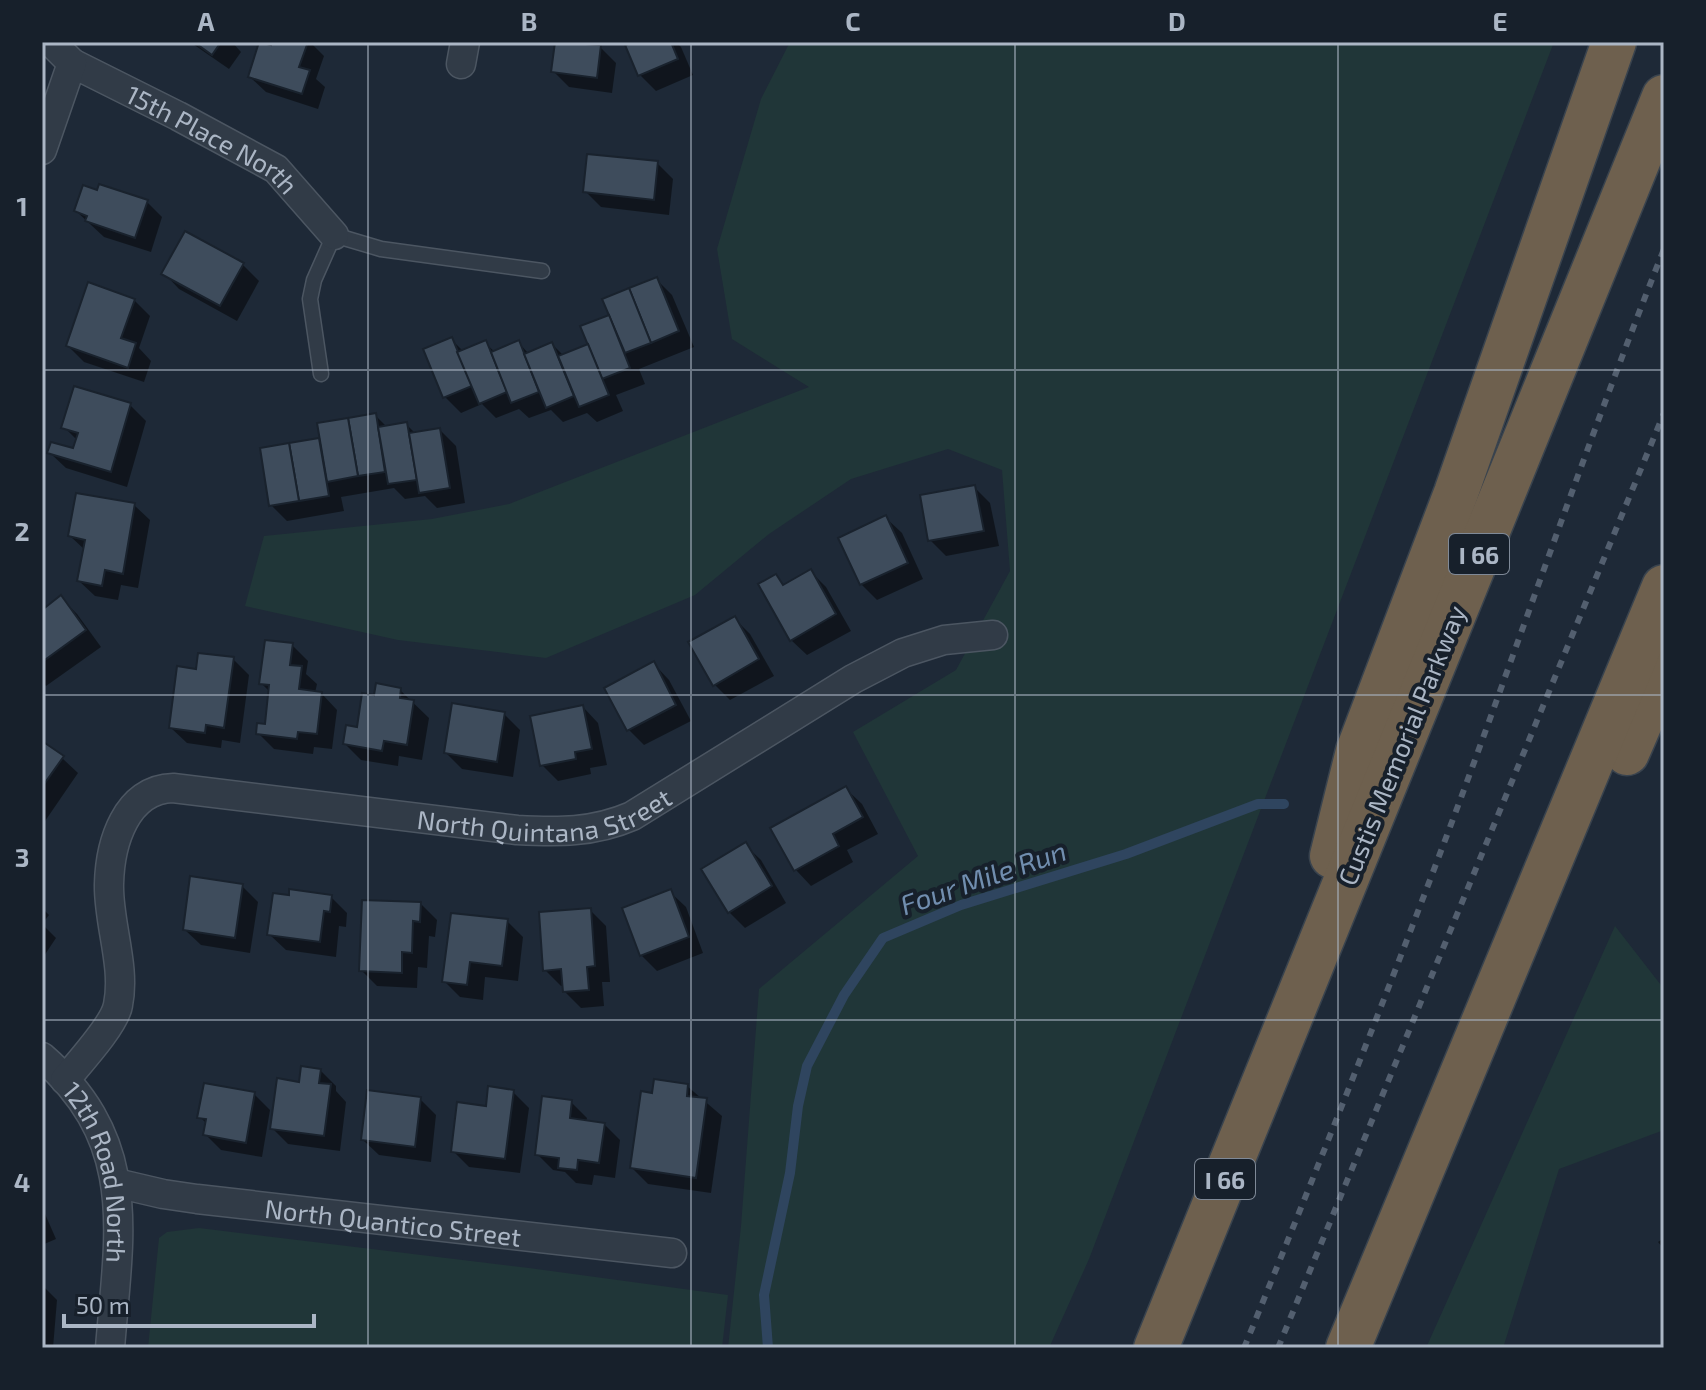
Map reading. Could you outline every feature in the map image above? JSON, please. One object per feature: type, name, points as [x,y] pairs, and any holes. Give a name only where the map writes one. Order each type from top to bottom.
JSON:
[{"type":"highway","points":[[1294,1010],[1358,751],[1456,493],[1614,42]]},
{"type":"highway","name":"Custis Memorial Parkway","points":[[1156,1348],[1664,97]]},
{"type":"highway","points":[[1348,1348],[1664,587]]},
{"type":"highway","points":[[1502,978],[1602,811],[1664,668]]},
{"type":"street","name":"15th Place North","points":[[51,42],[72,63],[276,169],[334,235]]},
{"type":"street","points":[[42,150],[72,63]]},
{"type":"street","name":"North Quintana Street","points":[[110,874],[127,813],[144,795],[167,788],[517,830],[565,832],[604,826],[635,814],[853,679],[903,653],[944,640],[993,635]]},
{"type":"street","name":"12th Road North","points":[[110,874],[118,1006],[65,1080],[82,1099],[101,1132],[116,1183],[119,1235],[110,1348]]},
{"type":"street","points":[[42,1057],[65,1080]]},
{"type":"street","name":"North Quantico Street","points":[[116,1183],[197,1199],[672,1253]]},
{"type":"lane","points":[[321,374],[310,299],[314,280],[334,235],[381,249],[542,271]]},
{"type":"green space","points":[[790,42],[1554,42],[1089,1259],[1049,1348],[728,1348],[741,1226],[759,989],[918,856],[853,732],[956,670],[1010,571],[1002,470],[948,449],[851,479],[769,534],[695,595],[546,658],[398,640],[245,606],[264,536],[432,519],[509,504],[809,387],[732,339],[717,249],[761,99]]},
{"type":"green space","points":[[1615,926],[1664,989],[1664,1130],[1559,1169],[1503,1348],[1426,1348]]},
{"type":"green space","points":[[199,1228],[728,1295],[722,1348],[148,1348],[159,1238],[167,1232]]},
{"type":"building","points":[[194,42],[221,42],[212,55]]},
{"type":"building","points":[[259,42],[271,45],[272,42],[308,42],[299,67],[310,70],[302,94],[248,77]]},
{"type":"building","points":[[555,42],[601,45],[597,78],[551,72]]},
{"type":"building","points":[[634,42],[671,42],[678,59],[638,76],[625,45]]},
{"type":"building","points":[[587,154],[658,161],[654,200],[583,192]]},
{"type":"building","points":[[99,184],[148,200],[135,238],[85,221],[87,216],[74,211],[83,185],[97,190]]},
{"type":"building","points":[[185,231],[244,263],[220,306],[161,274]]},
{"type":"building","points":[[657,277],[679,331],[651,343],[629,288]]},
{"type":"building","points":[[88,282],[135,299],[121,338],[136,343],[128,368],[66,346]]},
{"type":"building","points":[[629,288],[651,343],[625,353],[602,299]]},
{"type":"building","points":[[609,315],[630,368],[602,379],[580,326]]},
{"type":"building","points":[[452,337],[472,386],[443,398],[423,349]]},
{"type":"building","points":[[486,340],[507,392],[479,404],[457,352]]},
{"type":"building","points":[[519,340],[539,392],[511,403],[491,352]]},
{"type":"building","points":[[552,342],[574,396],[546,408],[524,354]]},
{"type":"building","points":[[588,344],[609,395],[579,407],[558,356]]},
{"type":"building","points":[[74,386],[131,403],[111,472],[47,453],[51,442],[73,448],[78,433],[61,428]]},
{"type":"building","points":[[376,413],[385,472],[358,476],[348,418]]},
{"type":"building","points":[[348,418],[358,476],[327,482],[317,423]]},
{"type":"building","points":[[407,422],[417,480],[388,484],[378,427]]},
{"type":"building","points":[[440,428],[450,488],[419,493],[409,433]]},
{"type":"building","points":[[319,438],[329,496],[299,501],[289,443]]},
{"type":"building","points":[[289,443],[299,501],[269,506],[260,448]]},
{"type":"building","points":[[975,485],[984,531],[928,541],[920,495]]},
{"type":"building","points":[[76,493],[135,503],[123,574],[105,570],[102,586],[77,581],[85,540],[68,536]]},
{"type":"building","points":[[886,515],[908,563],[860,585],[838,538]]},
{"type":"building","points":[[811,569],[836,614],[790,641],[758,584],[776,574],[783,585]]},
{"type":"building","points":[[61,595],[86,630],[42,662],[42,610]]},
{"type":"building","points":[[735,616],[759,659],[713,686],[688,642]]},
{"type":"building","points":[[265,640],[293,643],[290,665],[302,666],[299,689],[322,692],[317,734],[298,732],[297,739],[256,734],[257,723],[265,724],[269,685],[259,684]]},
{"type":"building","points":[[198,653],[234,657],[224,728],[206,725],[205,733],[169,728],[177,666],[196,669]]},
{"type":"building","points":[[654,661],[676,705],[627,731],[604,688]]},
{"type":"building","points":[[376,683],[401,688],[400,698],[414,700],[407,745],[384,741],[382,751],[343,744],[346,725],[357,727],[362,693],[374,695]]},
{"type":"building","points":[[452,703],[505,712],[497,762],[444,753]]},
{"type":"building","points":[[583,705],[592,749],[575,752],[576,759],[540,766],[530,716]]},
{"type":"building","points":[[42,741],[64,756],[42,787]]},
{"type":"building","points":[[846,786],[863,817],[833,834],[839,846],[794,871],[770,828]]},
{"type":"building","points":[[746,842],[772,886],[728,913],[701,869]]},
{"type":"building","points":[[190,876],[243,884],[235,938],[183,930]]},
{"type":"building","points":[[289,889],[332,895],[330,912],[324,911],[320,942],[267,935],[273,893],[289,895]]},
{"type":"building","points":[[671,889],[689,937],[640,956],[622,908]]},
{"type":"building","points":[[362,900],[421,902],[420,922],[413,921],[412,953],[402,952],[402,973],[359,971]]},
{"type":"building","points":[[591,908],[595,966],[587,967],[589,990],[563,992],[561,969],[543,971],[539,912]]},
{"type":"building","points":[[451,913],[508,919],[502,966],[470,962],[467,985],[442,982]]},
{"type":"building","points":[[301,1066],[321,1069],[319,1083],[331,1084],[324,1136],[270,1129],[277,1078],[299,1082]]},
{"type":"building","points":[[654,1079],[688,1084],[687,1096],[707,1098],[696,1178],[630,1168],[641,1091],[652,1093]]},
{"type":"building","points":[[204,1083],[255,1092],[246,1143],[203,1135],[206,1119],[197,1118]]},
{"type":"building","points":[[488,1086],[514,1090],[505,1159],[451,1152],[457,1102],[486,1106]]},
{"type":"building","points":[[367,1090],[421,1097],[415,1147],[361,1140]]},
{"type":"building","points":[[542,1096],[572,1100],[570,1118],[605,1123],[599,1163],[578,1160],[577,1170],[558,1168],[559,1158],[535,1155]]},
{"type":"waterway","name":"Four Mile Run","points":[[768,1348],[764,1295],[790,1173],[798,1106],[807,1066],[844,995],[883,938],[961,905],[1126,854],[1258,804],[1284,804]]},
{"type":"railway","points":[[1244,1348],[1439,857],[1587,450],[1664,249]]},
{"type":"railway","points":[[1278,1348],[1664,413]]}]
